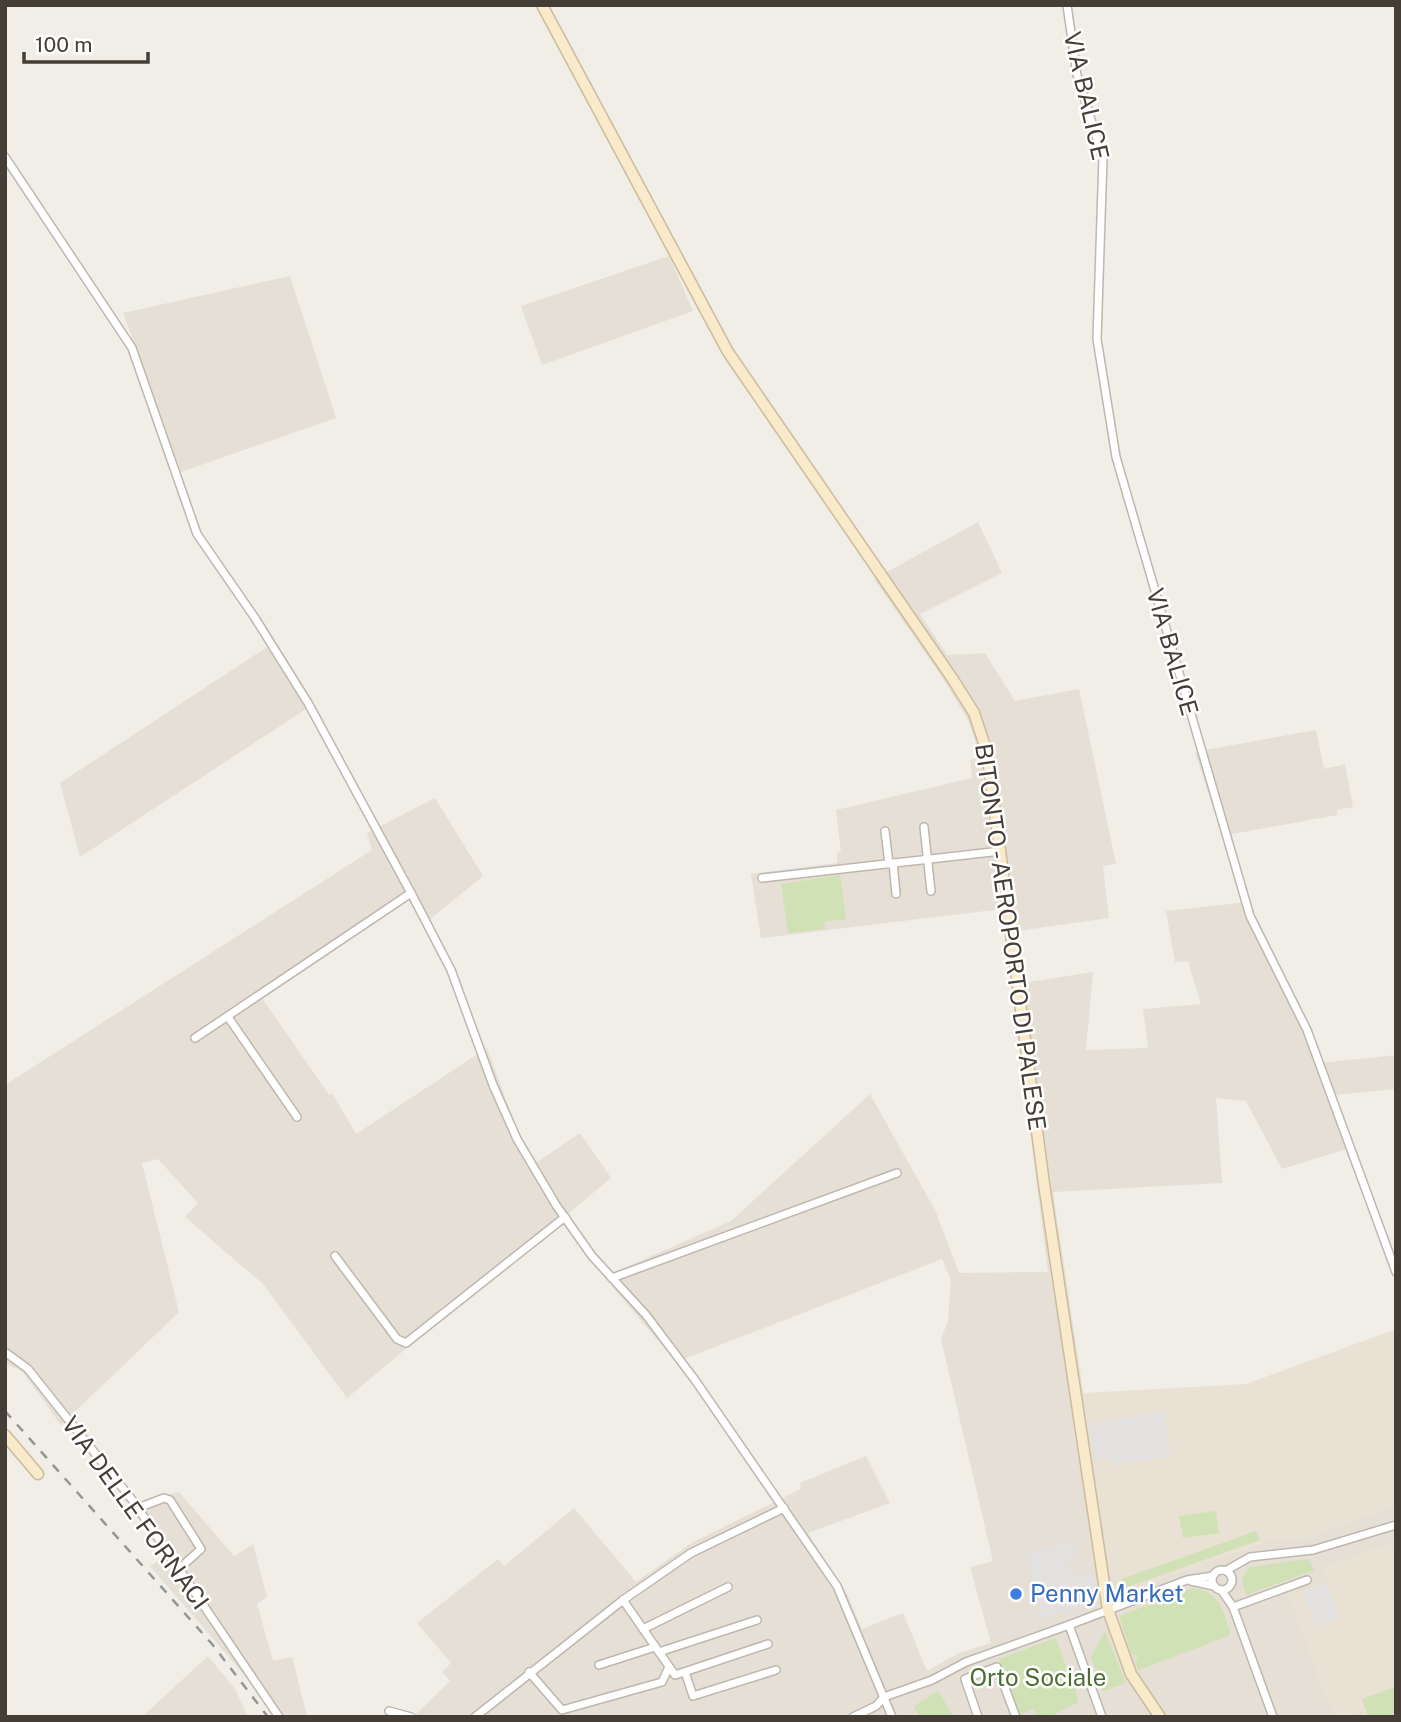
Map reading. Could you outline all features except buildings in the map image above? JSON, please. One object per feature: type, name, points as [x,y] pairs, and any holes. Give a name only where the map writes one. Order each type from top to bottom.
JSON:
[{"type":"main road","name":"BITONTO - AEROPORTO DI PALESE","points":[[541,5],[727,352],[974,713],[987,752],[1002,851],[1044,1184],[1108,1610],[1131,1674],[1160,1717]]},
{"type":"main road","points":[[5,1436],[38,1474]]},
{"type":"street","name":"VIA BALICE","points":[[1067,5],[1077,75],[1103,158],[1097,339],[1116,457],[1250,916],[1307,1030],[1396,1272]]},
{"type":"street","points":[[5,157],[132,348],[197,534],[255,618],[308,704],[411,893],[451,970],[493,1086],[517,1139],[592,1256],[646,1315],[785,1508],[846,1603],[892,1717]]},
{"type":"street","points":[[923,827],[931,891]]},
{"type":"street","points":[[885,831],[896,894]]},
{"type":"street","points":[[762,878],[1002,851]]},
{"type":"street","points":[[195,1038],[411,893]]},
{"type":"street","points":[[228,1017],[296,1117]]},
{"type":"street","points":[[612,1278],[897,1172]]},
{"type":"street","points":[[335,1256],[397,1339],[406,1343],[565,1217]]},
{"type":"street","name":"VIA DELLE FORNACI","points":[[5,1352],[29,1369],[138,1508],[180,1568],[215,1626],[279,1717]]},
{"type":"street","points":[[138,1508],[164,1498],[170,1500],[201,1549],[180,1568]]},
{"type":"street","points":[[475,1717],[623,1600],[691,1553],[785,1508]]},
{"type":"street","points":[[853,1717],[876,1706],[884,1697],[932,1680],[966,1662],[1186,1580],[1213,1576],[1217,1571],[1227,1570],[1242,1559],[1313,1550],[1396,1525]]},
{"type":"street","points":[[1222,1591],[1232,1582],[1242,1559]]},
{"type":"street","points":[[1227,1570],[1232,1582],[1233,1608]]},
{"type":"street","points":[[1213,1576],[1214,1586]]},
{"type":"street","points":[[1186,1580],[1214,1586],[1222,1591],[1233,1608],[1273,1717]]},
{"type":"street","points":[[1233,1608],[1307,1580]]},
{"type":"street","points":[[643,1629],[728,1587]]},
{"type":"street","points":[[623,1600],[675,1675],[768,1644]]},
{"type":"street","points":[[599,1665],[757,1620]]},
{"type":"street","points":[[1069,1625],[1102,1717]]},
{"type":"street","points":[[529,1672],[562,1710],[662,1682],[669,1667]]},
{"type":"street","points":[[978,1717],[965,1679],[997,1667],[1016,1717]]},
{"type":"street","points":[[685,1672],[693,1696],[776,1670]]},
{"type":"street","points":[[389,1711],[411,1717]]},
{"type":"shaded area","points":[[669,256],[693,311],[542,365],[521,306]]},
{"type":"shaded area","points":[[290,276],[336,418],[181,472],[123,313]]},
{"type":"shaded area","points":[[978,522],[1002,573],[920,614],[947,655],[985,653],[1015,701],[1079,689],[1116,864],[1103,866],[1109,918],[1017,931],[1023,983],[1093,972],[1086,1050],[1148,1048],[1143,1009],[1201,1004],[1188,961],[1175,962],[1166,911],[1249,902],[1262,937],[1308,1027],[1321,1063],[1396,1055],[1396,1089],[1334,1095],[1353,1147],[1282,1169],[1246,1101],[1216,1098],[1222,1183],[1053,1192],[1114,1596],[1269,1540],[1305,1539],[1396,1505],[1396,1717],[413,1717],[450,1681],[442,1672],[451,1663],[417,1623],[498,1559],[504,1566],[574,1508],[636,1582],[693,1542],[801,1489],[800,1483],[866,1456],[890,1503],[808,1533],[848,1596],[862,1629],[903,1613],[927,1671],[959,1653],[991,1643],[970,1567],[993,1561],[941,1339],[948,1321],[951,1280],[942,1259],[676,1362],[604,1277],[731,1221],[870,1094],[935,1210],[959,1273],[1048,1272],[1002,909],[761,938],[751,874],[837,863],[837,852],[841,851],[836,810],[972,778],[970,760],[980,757],[968,720],[942,677],[874,579]]},
{"type":"shaded area","points":[[267,647],[306,709],[80,857],[60,783]]},
{"type":"shaded area","points":[[1316,730],[1324,769],[1345,764],[1353,807],[1337,810],[1337,815],[1222,836],[1195,752]]},
{"type":"shaded area","points":[[435,798],[483,876],[423,925],[408,899],[262,998],[329,1095],[332,1093],[356,1134],[487,1048],[519,1134],[537,1162],[580,1133],[611,1178],[347,1398],[263,1284],[185,1217],[198,1203],[158,1159],[142,1163],[179,1312],[61,1425],[22,1371],[5,1364],[5,1085],[372,850],[367,833]]},
{"type":"shaded area","points":[[1396,1329],[1396,1505],[1305,1539],[1268,1540],[1114,1597],[1083,1393],[1246,1384]]},
{"type":"shaded area","points":[[1164,1412],[1171,1456],[1114,1465],[1113,1458],[1094,1461],[1088,1424]]},
{"type":"shaded area","points":[[179,1492],[234,1556],[253,1544],[267,1597],[257,1604],[273,1661],[292,1657],[307,1717],[273,1717],[265,1699],[150,1566],[168,1555],[128,1505]]},
{"type":"shaded area","points":[[1075,1542],[1079,1556],[1068,1560],[1071,1577],[1093,1574],[1098,1601],[1042,1619],[1026,1555]]},
{"type":"shaded area","points":[[1390,1543],[1396,1560],[1396,1717],[1366,1717],[1363,1711],[1347,1717],[1333,1717],[1288,1595],[1327,1582],[1323,1568]]},
{"type":"shaded area","points":[[1327,1583],[1339,1618],[1316,1627],[1303,1592]]},
{"type":"shaded area","points":[[208,1656],[235,1689],[248,1717],[142,1717]]},
{"type":"green space","points":[[840,875],[846,919],[824,922],[825,929],[788,933],[781,884]]},
{"type":"green space","points":[[1216,1511],[1219,1533],[1183,1538],[1179,1516]]},
{"type":"green space","points":[[1256,1531],[1260,1540],[1125,1588],[1122,1579]]},
{"type":"green space","points":[[1308,1559],[1315,1570],[1246,1595],[1242,1580],[1249,1567]]},
{"type":"green space","points":[[1193,1588],[1210,1594],[1215,1599],[1223,1611],[1231,1635],[1139,1670],[1135,1663],[1138,1659],[1136,1655],[1132,1655],[1119,1616]]},
{"type":"green space","points":[[1105,1632],[1126,1683],[1103,1691],[1091,1657]]},
{"type":"green space","name":"Orto Sociale","points":[[1056,1638],[1079,1702],[1049,1717],[1037,1717],[1034,1709],[1019,1715],[999,1659]]},
{"type":"green space","points":[[1396,1687],[1396,1717],[1368,1717],[1362,1699]]},
{"type":"green space","points":[[938,1691],[954,1717],[920,1717],[914,1706]]},
{"type":"railway","points":[[5,1411],[212,1644],[268,1717]]},
{"type":"place","name":"Penny Market","points":[[1016,1594]]}]
